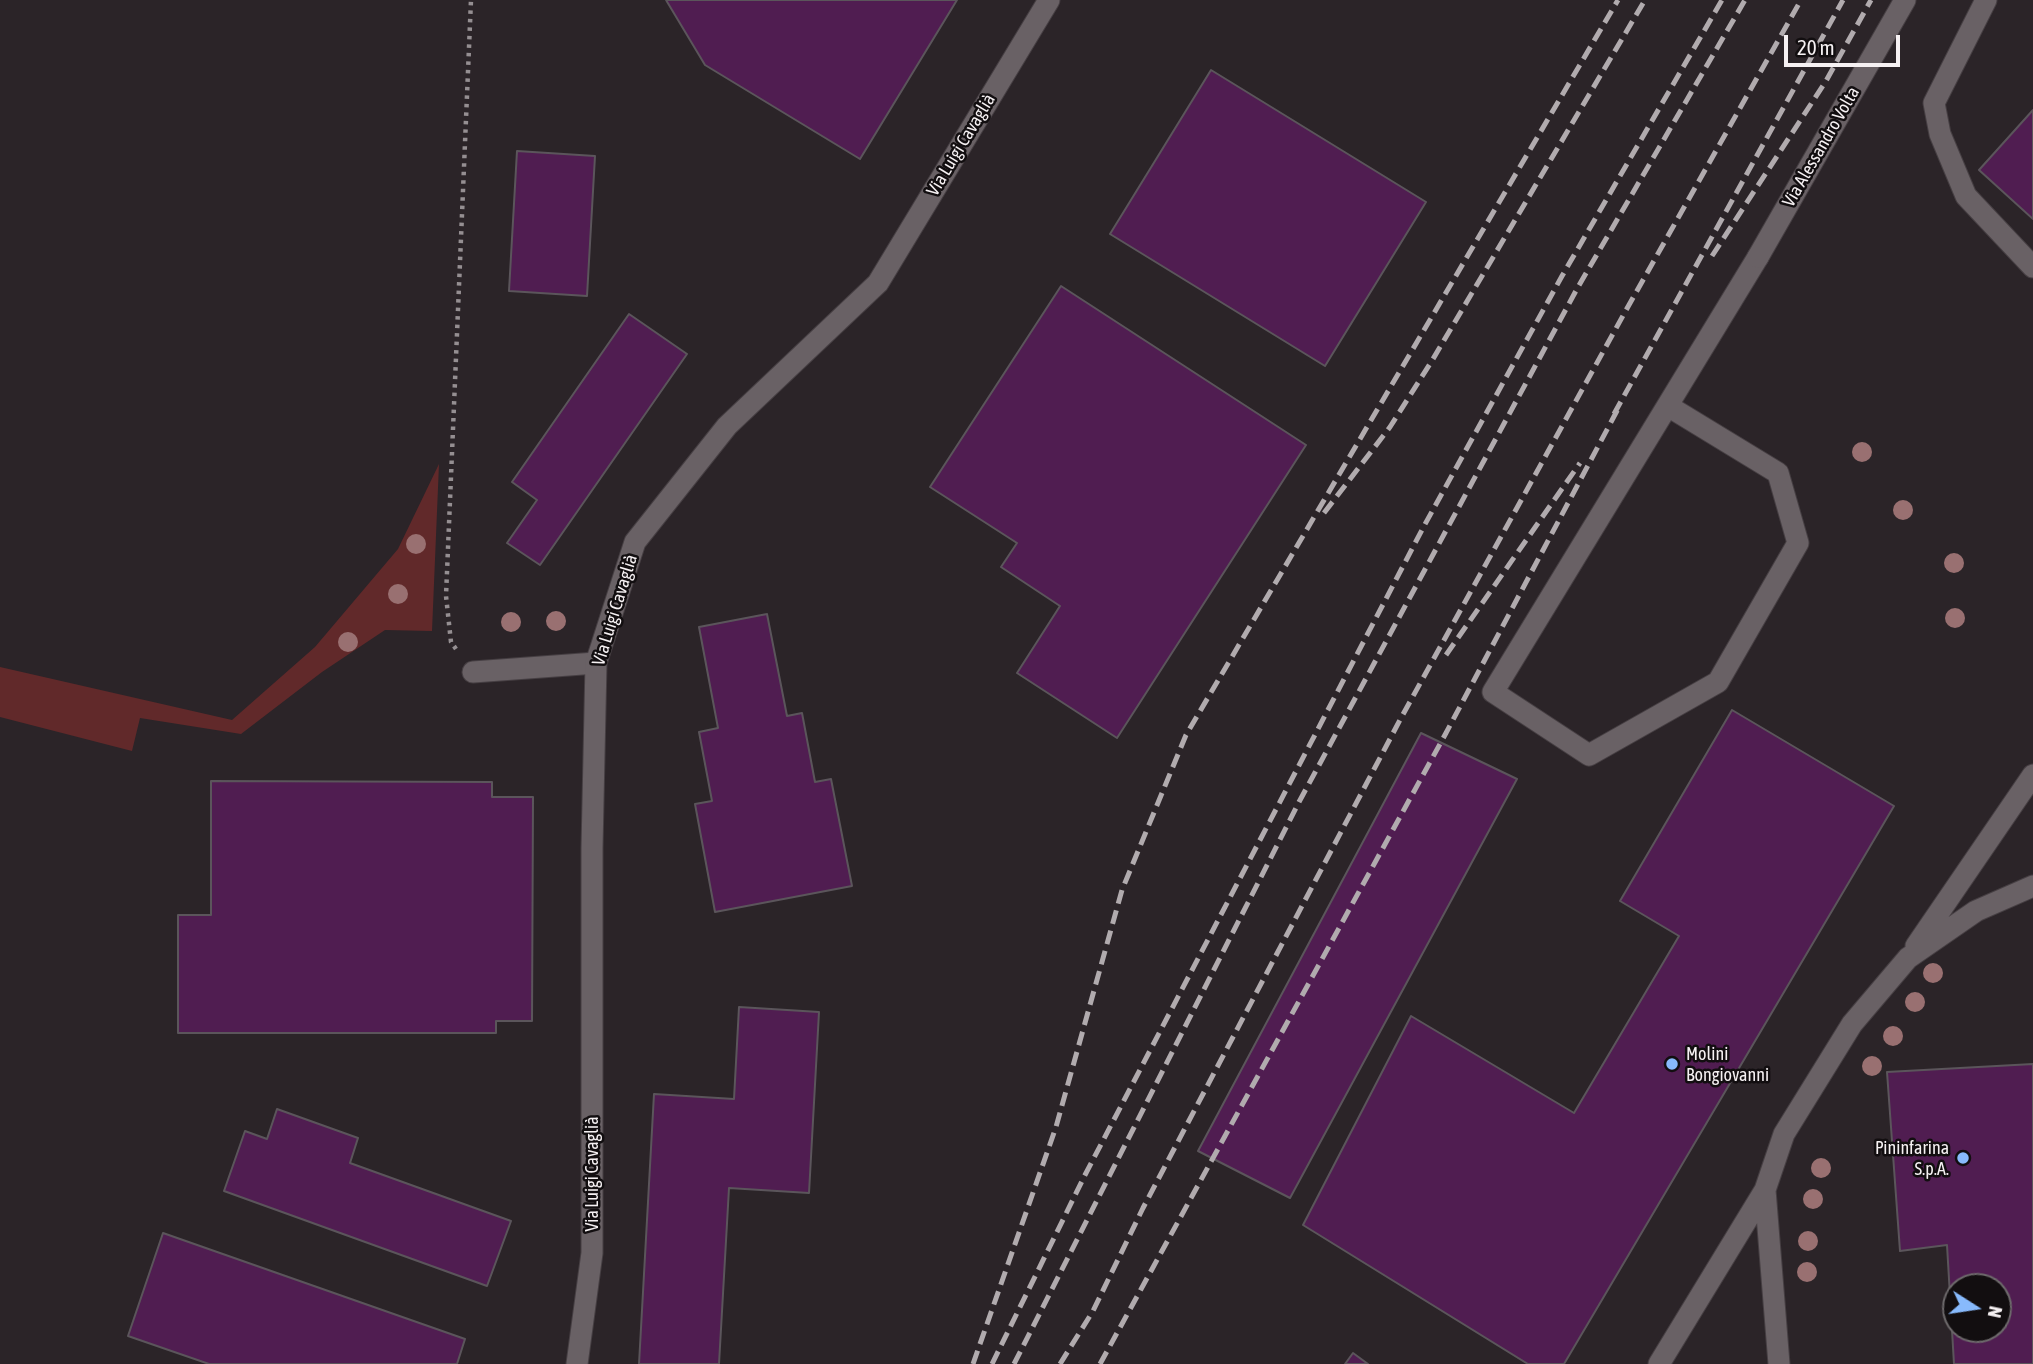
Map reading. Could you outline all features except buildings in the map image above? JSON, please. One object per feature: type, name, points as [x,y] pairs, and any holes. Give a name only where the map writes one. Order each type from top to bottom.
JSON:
[{"type":"street","name":"Via Luigi Cavaglià","points":[[577,1364],[592,1253],[592,848],[596,663],[635,542],[727,426],[878,283],[1049,0]]},
{"type":"street","name":"Via Alessandro Volta","points":[[1668,406],[1778,472],[1798,543],[1718,682],[1589,755],[1493,692],[1758,257],[1905,0]]},
{"type":"street","points":[[1986,0],[1934,103],[1940,134],[1966,196],[2033,267]]},
{"type":"street","points":[[473,672],[596,663]]},
{"type":"street","points":[[1660,1364],[1765,1190],[1790,1123],[1852,1024],[1908,958],[2033,775]]},
{"type":"street","points":[[1908,958],[1976,911],[2033,886]]},
{"type":"street","points":[[1765,1190],[1779,1364]]},
{"type":"path","points":[[471,0],[446,596],[451,642],[473,672]]},
{"type":"shaded area","points":[[439,464],[432,631],[385,630],[322,672],[241,734],[140,718],[132,751],[0,717],[0,667],[232,720],[315,647],[398,549]]},
{"type":"railway","points":[[973,1364],[1056,1127],[1122,890],[1186,735],[1618,0]]},
{"type":"railway","points":[[1324,513],[1390,427],[1433,359],[1645,0]]},
{"type":"railway","points":[[992,1364],[1085,1175],[1424,526],[1562,276],[1722,0]]},
{"type":"railway","points":[[1014,1364],[1299,802],[1578,287],[1745,0]]},
{"type":"railway","points":[[1060,1364],[1093,1311],[1143,1208],[1401,718],[1801,0]]},
{"type":"railway","points":[[1614,414],[1843,0]]},
{"type":"railway","points":[[1712,256],[1826,81],[1871,0]]},
{"type":"railway","points":[[1100,1364],[1446,733],[1619,407]]},
{"type":"railway","points":[[1446,655],[1580,463]]},
{"type":"place","name":"Molini Bongiovanni","points":[[1672,1064]]},
{"type":"place","name":"Pininfarina S.p.A.","points":[[1963,1158]]}]
